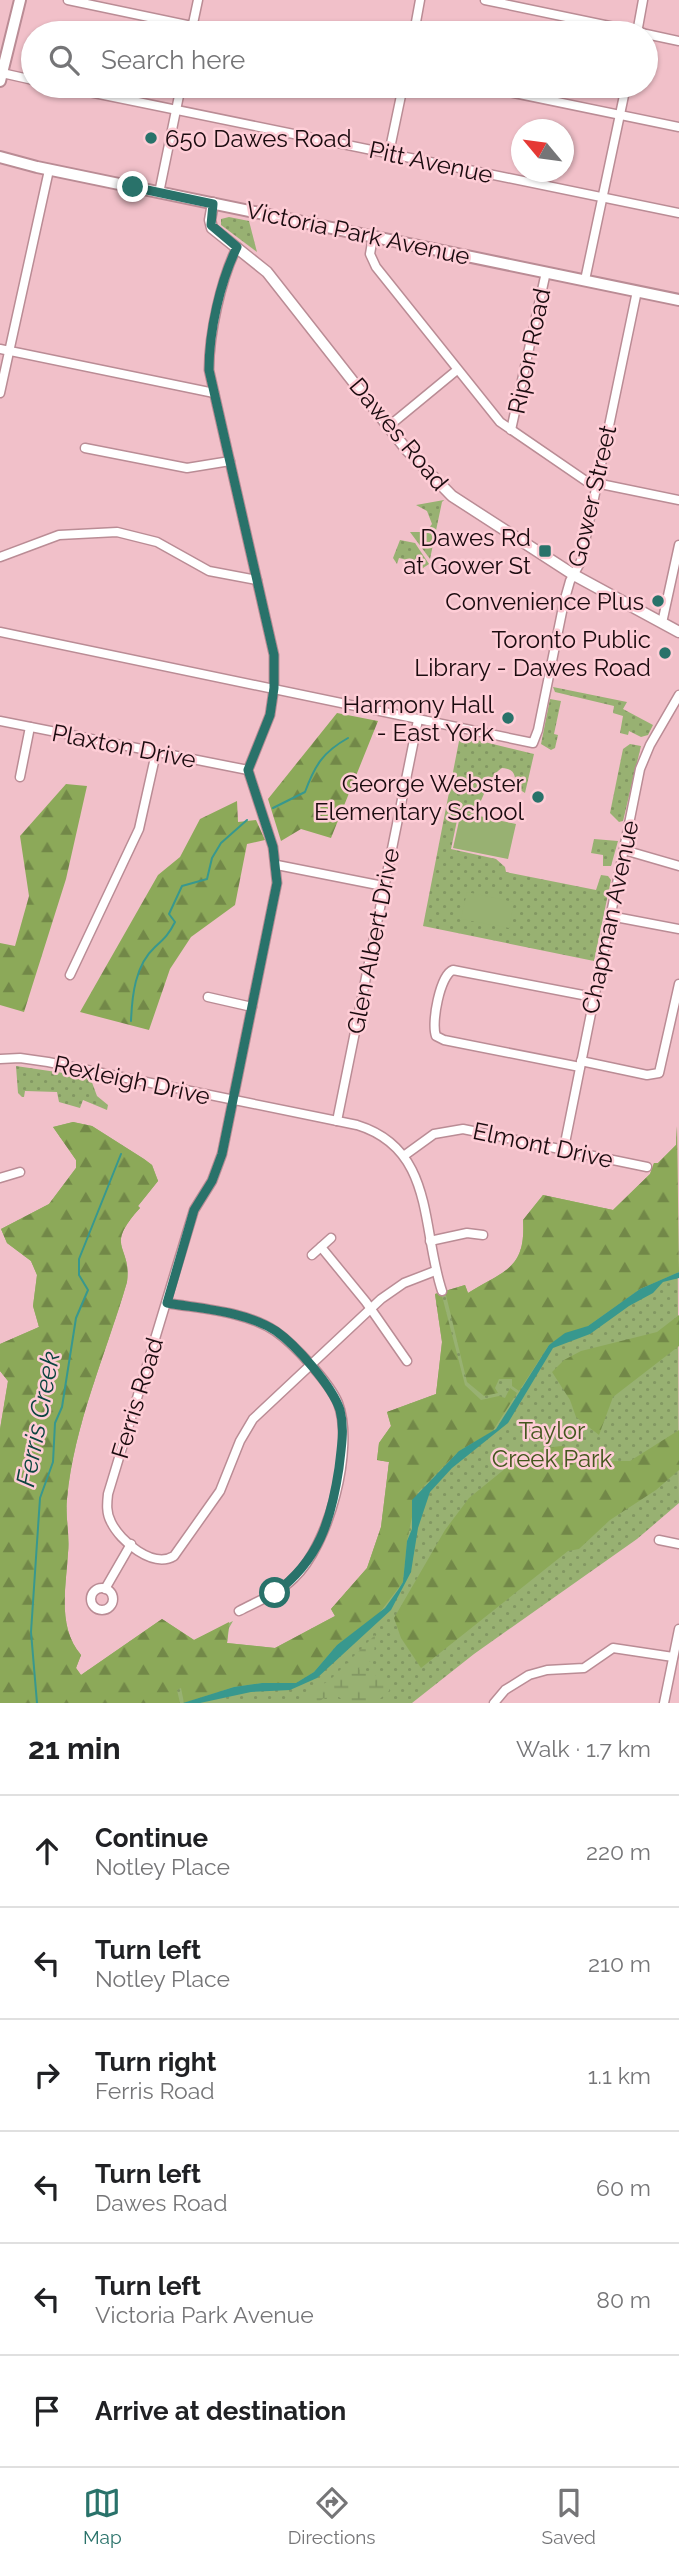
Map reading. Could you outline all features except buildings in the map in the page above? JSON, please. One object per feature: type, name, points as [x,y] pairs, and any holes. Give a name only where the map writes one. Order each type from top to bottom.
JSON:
[{"type":"main road","points":[[1,77],[20,0]]},
{"type":"main road","name":"Victoria Park Avenue","points":[[0,157],[49,170],[679,300]]},
{"type":"main road","name":"Victoria Park Avenue","points":[[0,164],[37,167]]},
{"type":"street","points":[[68,0],[155,21]]},
{"type":"street","points":[[194,21],[198,0]]},
{"type":"street","points":[[417,21],[421,0]]},
{"type":"street","points":[[485,0],[584,21]]},
{"type":"street","points":[[642,21],[643,0]]},
{"type":"street","points":[[658,37],[679,41]]},
{"type":"street","points":[[1,77],[21,79]]},
{"type":"street","name":"Pitt Avenue","points":[[122,98],[679,213]]},
{"type":"street","points":[[159,193],[179,98]]},
{"type":"street","points":[[389,153],[400,98]]},
{"type":"street","points":[[538,98],[679,127]]},
{"type":"street","points":[[585,280],[624,98]]},
{"type":"street","points":[[0,393],[4,350],[49,170]]},
{"type":"street","name":"Dawes Road","points":[[213,204],[211,225],[267,272],[425,471],[452,496],[574,575],[679,632]]},
{"type":"street","points":[[373,236],[370,254],[376,267],[495,418],[586,481],[679,500]]},
{"type":"street","points":[[237,247],[229,264],[210,347],[209,370],[273,647],[274,688],[268,723],[248,770]]},
{"type":"street","name":"Ripon Road","points":[[511,430],[546,272]]},
{"type":"street","name":"Gower Street","points":[[418,720],[528,744],[535,740],[564,602],[581,561],[636,291]]},
{"type":"street","points":[[4,350],[214,393]]},
{"type":"street","points":[[388,426],[457,370]]},
{"type":"street","points":[[85,448],[187,468],[230,461]]},
{"type":"street","points":[[0,557],[59,535],[117,531],[157,542],[209,571],[257,580]]},
{"type":"street","points":[[662,623],[679,545]]},
{"type":"street","points":[[0,632],[418,720]]},
{"type":"street","name":"Chapman Avenue","points":[[564,1149],[644,757],[679,695]]},
{"type":"street","name":"Glen Albert Drive","points":[[337,1121],[418,720]]},
{"type":"street","name":"Plaxton Drive","points":[[0,721],[248,770]]},
{"type":"street","points":[[20,777],[30,727]]},
{"type":"street","points":[[70,975],[139,829],[156,753]]},
{"type":"street","name":"Ferris Road","points":[[248,770],[277,865],[273,907],[218,1168],[194,1210],[108,1494],[110,1521],[131,1544],[157,1561],[169,1559],[177,1553],[220,1491],[240,1441],[253,1419],[309,1364],[393,1290],[435,1271]]},
{"type":"street","points":[[624,850],[679,866]]},
{"type":"street","points":[[277,865],[383,886]]},
{"type":"street","points":[[610,916],[679,929]]},
{"type":"street","points":[[593,998],[453,970],[443,978],[434,1024],[436,1035],[444,1040],[581,1064],[647,1075],[659,1073],[679,984]]},
{"type":"street","points":[[208,997],[252,1007]]},
{"type":"street","name":"Rexleigh Drive","points":[[0,1059],[20,1058],[48,1062],[337,1121],[378,1134],[405,1154]]},
{"type":"street","name":"Elmont Drive","points":[[405,1154],[426,1138],[457,1129],[647,1167]]},
{"type":"street","points":[[405,1154],[417,1179],[435,1271],[442,1291]]},
{"type":"street","points":[[0,1178],[20,1172]]},
{"type":"street","points":[[430,1241],[467,1233],[483,1235]]},
{"type":"street","points":[[312,1255],[331,1238]]},
{"type":"street","points":[[321,1247],[371,1308],[407,1361]]},
{"type":"street","points":[[167,1303],[247,1318],[276,1332],[309,1364],[337,1400],[343,1422],[329,1523],[319,1546],[294,1578],[275,1593],[239,1611]]},
{"type":"street","points":[[659,1539],[679,1544]]},
{"type":"street","points":[[105,1589],[131,1544]]},
{"type":"street","points":[[664,1703],[679,1629]]},
{"type":"street","points":[[494,1703],[505,1690],[529,1675],[547,1670],[584,1668],[613,1648],[673,1657]]},
{"type":"green space","points":[[229,217],[249,221],[257,252],[221,225],[221,219]]},
{"type":"green space","points":[[444,500],[430,559],[410,532],[426,532],[432,524],[427,511],[416,505]]},
{"type":"green space","points":[[400,540],[415,543],[429,564],[420,570],[420,563],[399,558],[397,564],[393,558]]},
{"type":"green space","points":[[553,687],[627,702],[623,709],[653,725],[648,735],[641,737],[629,731],[628,735],[620,733],[623,716],[613,713],[614,706],[555,692]]},
{"type":"green space","points":[[550,699],[561,701],[554,734],[558,735],[555,748],[551,750],[541,744]]},
{"type":"green space","points":[[337,713],[378,721],[331,838],[301,829],[281,841],[268,799]]},
{"type":"green space","points":[[460,736],[534,754],[525,793],[517,788],[513,772],[502,768],[492,778],[473,814],[459,811],[451,849],[496,859],[505,867],[506,872],[596,890],[601,875],[608,876],[611,880],[594,961],[423,926]]},
{"type":"green space","points":[[630,744],[641,746],[623,821],[619,822],[610,813],[623,749]]},
{"type":"green space","points":[[66,784],[87,786],[66,879],[24,1012],[0,1005],[0,943],[15,946],[29,896],[20,836]]},
{"type":"green space","points":[[237,801],[238,822],[256,820],[265,840],[247,844],[235,905],[191,937],[170,969],[149,1030],[80,1012],[158,875],[180,857],[200,819]]},
{"type":"green space","points":[[461,812],[516,824],[508,859],[453,848]]},
{"type":"green space","points":[[594,839],[618,841],[611,866],[603,866],[603,855],[591,853]]},
{"type":"green space","points":[[467,892],[514,902],[509,928],[461,919]]},
{"type":"green space","points":[[16,1066],[90,1077],[97,1096],[108,1105],[107,1110],[83,1100],[80,1108],[59,1102],[57,1092],[25,1091],[22,1097],[18,1093]]},
{"type":"green space","name":"Taylor Creek Park","points":[[73,1122],[92,1126],[144,1159],[152,1165],[158,1181],[138,1206],[140,1208],[123,1232],[121,1239],[127,1282],[84,1416],[71,1471],[67,1506],[65,1606],[69,1632],[81,1655],[76,1668],[81,1675],[162,1619],[194,1640],[233,1621],[227,1643],[275,1648],[335,1616],[331,1609],[367,1568],[381,1527],[389,1462],[377,1460],[379,1443],[391,1426],[387,1412],[436,1394],[442,1342],[435,1294],[465,1285],[468,1293],[510,1266],[521,1249],[523,1220],[543,1195],[613,1210],[650,1174],[654,1163],[658,1163],[676,1145],[677,1126],[679,1503],[637,1539],[474,1654],[412,1703],[0,1703],[0,1429],[8,1381],[0,1371],[0,1344],[39,1327],[33,1306],[37,1275],[31,1261],[7,1243],[1,1229],[49,1204],[76,1168],[76,1160],[53,1127]]},
{"type":"green space","points":[[73,1122],[92,1126],[144,1159],[152,1165],[158,1181],[138,1206],[140,1208],[123,1232],[121,1239],[127,1282],[84,1416],[71,1471],[67,1506],[65,1606],[69,1632],[81,1655],[76,1668],[81,1675],[162,1619],[194,1640],[229,1622],[227,1643],[275,1648],[335,1616],[331,1609],[367,1568],[381,1527],[389,1462],[377,1460],[379,1443],[391,1426],[387,1412],[436,1394],[442,1342],[435,1294],[441,1292],[465,1385],[481,1400],[499,1396],[505,1398],[510,1388],[517,1393],[492,1432],[459,1451],[417,1493],[407,1541],[403,1582],[377,1616],[337,1645],[314,1672],[296,1683],[262,1683],[234,1687],[184,1703],[181,1688],[177,1690],[180,1703],[0,1703],[0,1429],[8,1381],[0,1371],[0,1344],[39,1327],[33,1306],[37,1275],[31,1261],[7,1243],[1,1229],[49,1204],[76,1168],[76,1160],[53,1127]]},
{"type":"green space","points":[[677,1126],[679,1272],[640,1289],[588,1326],[549,1345],[519,1391],[512,1386],[512,1379],[499,1379],[495,1388],[498,1393],[484,1396],[467,1382],[445,1291],[465,1285],[468,1293],[510,1266],[521,1249],[523,1220],[543,1195],[613,1210],[650,1174],[654,1163],[658,1163],[676,1145]]},
{"type":"green space","points":[[679,1315],[679,1346],[613,1397],[599,1435],[576,1417],[570,1400],[552,1372],[564,1360],[581,1351],[657,1332]]},
{"type":"green space","points":[[679,1430],[679,1470],[656,1490],[610,1520],[579,1549],[568,1551],[421,1668],[401,1638],[394,1618],[445,1530],[469,1498],[517,1459],[545,1448],[561,1446],[589,1452],[607,1461],[630,1461]]},
{"type":"green space","points":[[375,1635],[374,1660],[362,1664],[359,1669],[390,1681],[389,1691],[375,1703],[346,1703],[339,1697],[324,1698],[317,1703],[309,1701],[308,1693],[330,1680]]},
{"type":"water","points":[[679,1272],[679,1278],[663,1282],[653,1293],[629,1306],[590,1334],[553,1348],[508,1423],[452,1468],[430,1492],[418,1528],[411,1572],[391,1610],[317,1678],[290,1690],[251,1692],[200,1703],[183,1703],[234,1687],[262,1683],[296,1683],[314,1672],[337,1645],[385,1608],[403,1582],[407,1541],[412,1529],[412,1500],[459,1451],[496,1429],[549,1345],[565,1333],[588,1326],[640,1289]]},
{"type":"waterway","points":[[273,808],[305,792],[321,760],[348,738]]},
{"type":"waterway","points":[[131,1021],[139,972],[148,954],[166,936],[175,922],[169,914],[182,886],[207,879],[212,858],[221,843],[247,820]]},
{"type":"waterway","name":"Ferris Creek","points":[[37,1703],[31,1632],[40,1498],[53,1462],[55,1423],[62,1407],[76,1318],[88,1290],[79,1275],[79,1259],[121,1154]]},
{"type":"place","name":"650 Dawes Road","points":[[151,138]]},
{"type":"place","name":"Dawes Rd at Gower St","points":[[545,551]]},
{"type":"place","name":"Convenience Plus","points":[[658,601]]},
{"type":"place","name":"Toronto Public Library - Dawes Road","points":[[665,653]]},
{"type":"place","name":"Harmony Hall - East York","points":[[508,718]]},
{"type":"place","name":"George Webster Elementary School","points":[[538,797]]},
{"type":"route","points":[[133,187],[213,204],[211,225],[216,232],[237,247],[229,264],[210,347],[209,370],[274,655],[274,688],[270,715],[265,734],[248,770],[273,847],[277,883],[222,1154],[212,1181],[194,1210],[167,1303],[247,1318],[262,1324],[292,1346],[337,1400],[343,1422],[342,1444],[329,1523],[308,1562],[275,1593]]}]
